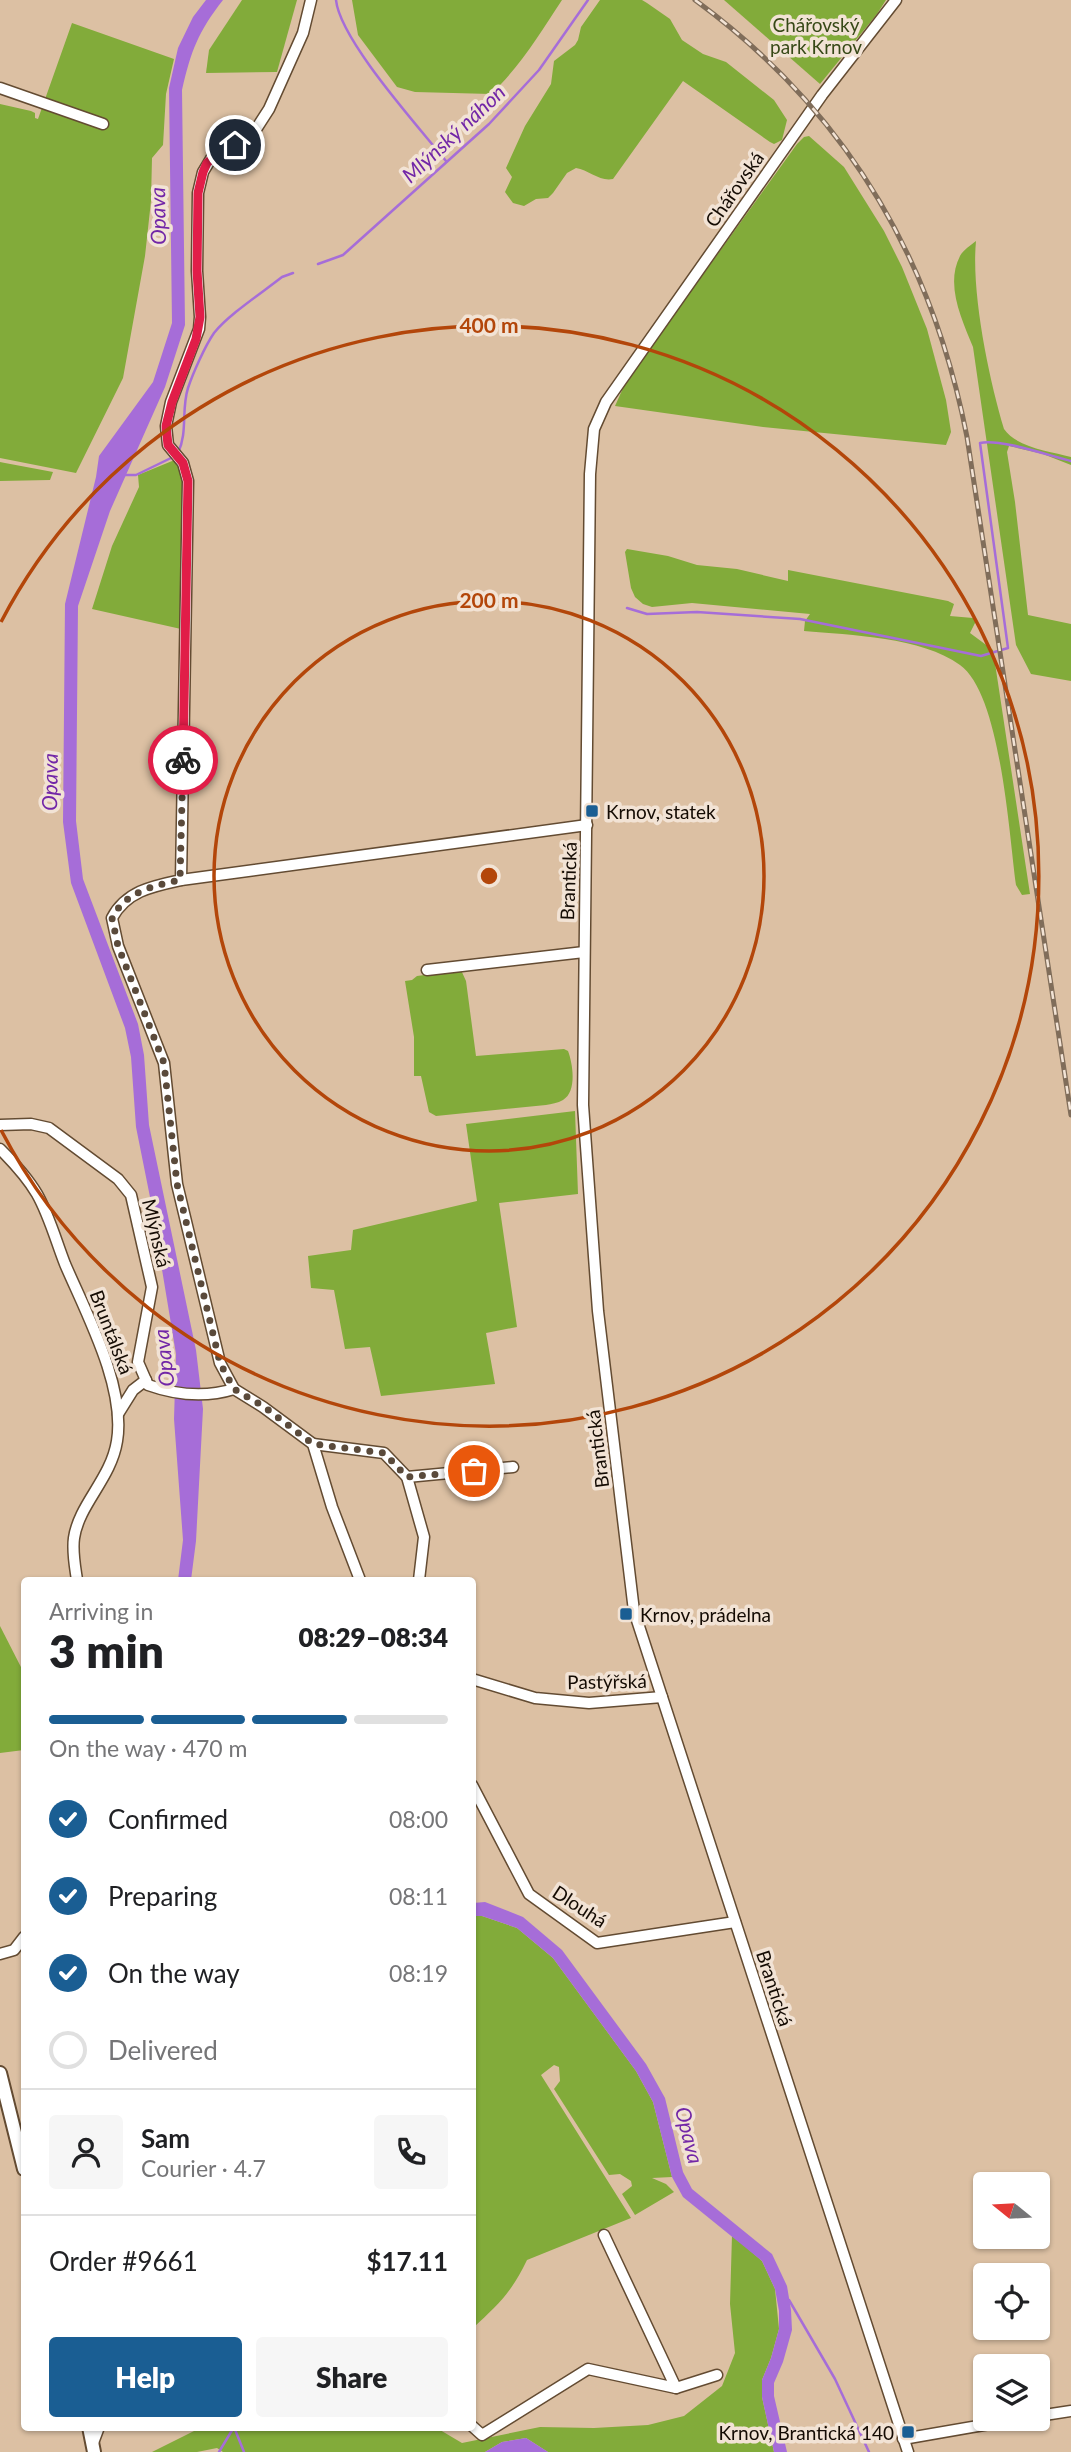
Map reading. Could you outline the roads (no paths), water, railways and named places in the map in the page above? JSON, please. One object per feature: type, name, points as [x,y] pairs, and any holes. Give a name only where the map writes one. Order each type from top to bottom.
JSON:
[{"type":"main road","points":[[0,2073],[21,2157]]},
{"type":"street","points":[[180,880],[188,481],[183,463],[166,438],[166,426],[172,402],[196,339],[200,317],[197,271],[198,193],[203,172],[212,157],[251,137],[269,109],[303,33],[311,0]]},
{"type":"street","name":"Chářovská","points":[[603,407],[822,95],[896,0]]},
{"type":"street","points":[[0,88],[103,124]]},
{"type":"street","name":"Brantická","points":[[603,407],[594,429],[590,474],[583,1105],[598,1311],[634,1611],[908,2452]]},
{"type":"street","points":[[419,1577],[424,1537],[407,1477],[384,1453],[313,1444],[263,1406],[234,1389],[220,1363],[177,1184],[164,1063],[118,946],[112,918],[122,904],[142,889],[180,880],[587,825]]},
{"type":"street","points":[[427,970],[584,952]]},
{"type":"street","name":"Mlýnská","points":[[0,1125],[31,1124],[49,1128],[118,1180],[131,1195],[152,1287],[138,1362],[146,1380]]},
{"type":"street","name":"Bruntálská","points":[[0,1149],[16,1164],[38,1196],[111,1376],[118,1415],[117,1440],[110,1468],[81,1516],[74,1536],[73,1556],[76,1577]]},
{"type":"street","points":[[118,1415],[133,1390],[146,1380],[148,1385],[167,1392],[214,1395],[234,1389]]},
{"type":"street","points":[[313,1444],[332,1507],[359,1577]]},
{"type":"street","points":[[407,1477],[513,1468]]},
{"type":"street","name":"Pastýřská","points":[[476,1680],[535,1698],[589,1703],[662,1697]]},
{"type":"street","name":"Dlouhá","points":[[476,1793],[529,1894],[597,1943],[735,1922]]},
{"type":"street","points":[[0,1954],[14,1950],[21,1941]]},
{"type":"street","points":[[604,2235],[677,2388]]},
{"type":"street","points":[[476,2430],[482,2435],[589,2369],[677,2388],[717,2375]]},
{"type":"street","points":[[1050,2414],[1071,2411]]},
{"type":"street","points":[[904,2438],[973,2426]]},
{"type":"street","points":[[93,2448],[98,2431]]},
{"type":"waterway","points":[[336,0],[341,17],[365,59],[446,161]]},
{"type":"waterway","name":"Mlýnský náhon","points":[[318,264],[343,255],[489,124],[539,70],[588,0]]},
{"type":"waterway","name":"Mlýnský náhon","points":[[178,453],[183,437],[188,388],[214,333],[246,304],[282,277],[293,273]]},
{"type":"waterway","points":[[627,608],[647,614],[697,612],[800,619],[981,656],[1008,648],[980,443],[1012,445],[1071,461]]},
{"type":"waterway","name":"Mlýnský náhon","points":[[124,475],[136,475],[173,457]]},
{"type":"waterway","points":[[789,2300],[835,2379],[869,2452]]},
{"type":"waterway","points":[[219,2452],[232,2431]]},
{"type":"waterway","points":[[236,2431],[244,2452]]},
{"type":"railway","points":[[695,0],[748,43],[795,89],[837,139],[874,192],[905,248],[931,308],[951,371],[967,437],[1071,1115]]},
{"type":"place","name":"Krnov, statek","points":[[592,811]]},
{"type":"place","name":"Krnov, prádelna","points":[[626,1614]]},
{"type":"place","name":"Krnov, Brantická 140","points":[[908,2432]]},
{"type":"park label","name":"Chářovský park Krnov","points":[[816,35]]},
{"type":"water label","name":"Opava","points":[[157,216]]},
{"type":"water label","name":"Opava","points":[[49,782]]},
{"type":"water label","name":"Opava","points":[[163,1358]]},
{"type":"water label","name":"Opava","points":[[690,2135]]}]
